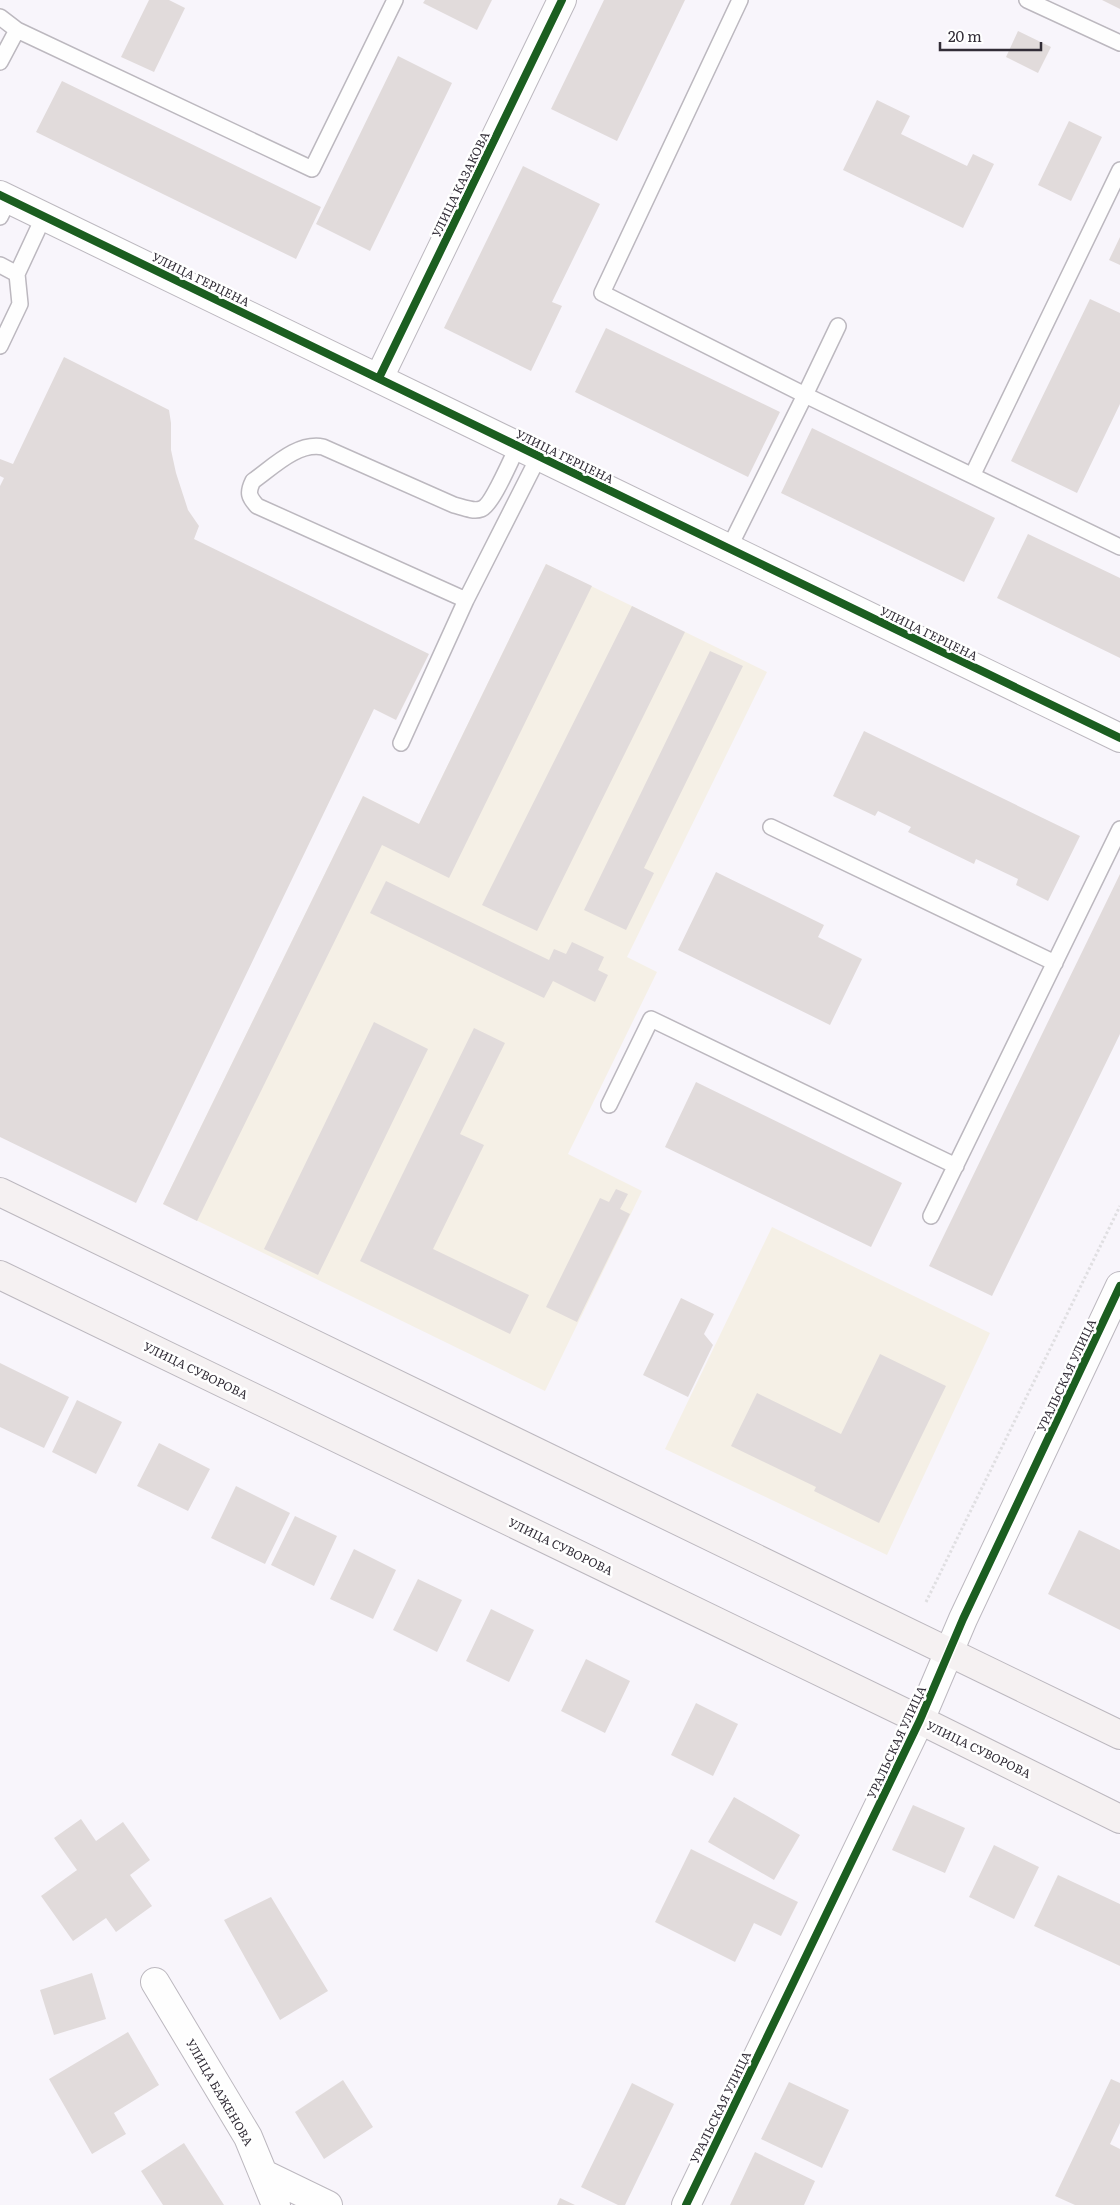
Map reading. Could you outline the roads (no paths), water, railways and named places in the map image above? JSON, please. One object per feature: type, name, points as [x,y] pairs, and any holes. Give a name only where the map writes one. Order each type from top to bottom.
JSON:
[{"type":"main road","points":[[0,1192],[1120,1735]]},
{"type":"main road","name":"УЛИЦА СУВОРОВА","points":[[0,1276],[920,1720],[1120,1820]]},
{"type":"street","name":"УЛИЦА КАЗАКОВА","points":[[379,378],[562,0]]},
{"type":"street","name":"УЛИЦА ГЕРЦЕНА","points":[[3,203],[44,216],[1120,738]]},
{"type":"street","name":"УРАЛЬСКАЯ УЛИЦА","points":[[686,2205],[920,1720],[949,1652],[1120,1286]]},
{"type":"street","name":"УЛИЦА БАЖЕНОВА","points":[[155,1982],[248,2137],[276,2205]]},
{"type":"street","points":[[264,2174],[328,2205]]},
{"type":"lane","points":[[0,17],[18,30],[312,169],[395,0]]},
{"type":"lane","points":[[740,0],[602,293],[804,395],[973,474],[1120,547]]},
{"type":"lane","points":[[1027,0],[1120,43]]},
{"type":"lane","points":[[0,62],[18,30]]},
{"type":"lane","points":[[973,474],[1120,170]]},
{"type":"lane","points":[[0,346],[20,304],[17,274],[44,216]]},
{"type":"lane","points":[[0,266],[17,274]]},
{"type":"lane","points":[[729,548],[838,326]]},
{"type":"lane","points":[[466,600],[257,506],[249,498],[249,489],[253,481],[298,450],[313,445],[323,447],[454,505],[470,509],[481,509],[487,506],[528,451]]},
{"type":"lane","points":[[401,743],[466,600],[504,524],[528,451]]},
{"type":"lane","points":[[481,509],[504,524]]},
{"type":"lane","points":[[771,826],[1055,964]]},
{"type":"lane","points":[[931,1216],[1120,829]]},
{"type":"lane","points":[[609,1105],[651,1018],[956,1166]]}]
